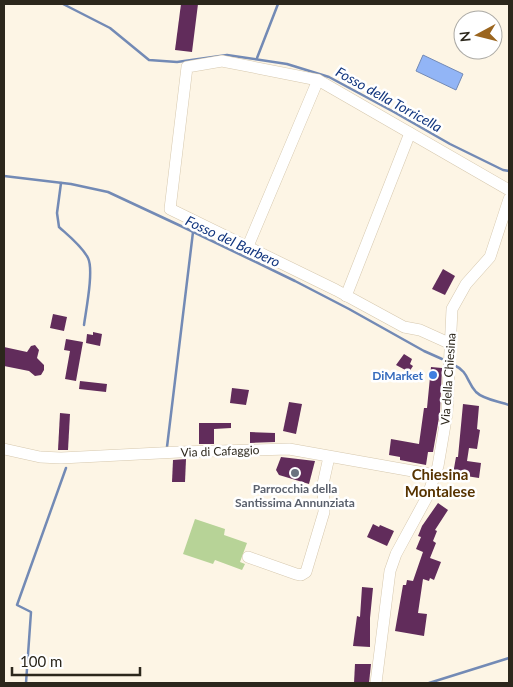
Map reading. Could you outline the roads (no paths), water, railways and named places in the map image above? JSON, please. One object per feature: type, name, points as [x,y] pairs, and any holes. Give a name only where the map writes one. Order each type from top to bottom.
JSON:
[{"type":"street","points":[[451,344],[420,330],[404,327],[248,246],[170,209],[186,67],[222,61],[318,80],[509,190]]},
{"type":"street","points":[[248,246],[318,80]]},
{"type":"street","points":[[346,296],[410,133]]},
{"type":"street","name":"Via della Chiesina","points":[[376,683],[390,571],[396,554],[427,497],[436,475],[447,413],[452,309],[466,284],[490,257],[509,199]]},
{"type":"street","name":"Via di Cafaggio","points":[[4,450],[56,458],[286,449],[436,475]]},
{"type":"street","points":[[248,557],[296,574],[301,575],[306,572],[324,512],[324,484],[328,457]]},
{"type":"water","points":[[423,55],[463,74],[456,90],[416,71]]},
{"type":"waterway","name":"Fosso della Torricella","points":[[63,4],[110,28],[149,60],[177,62],[227,55],[287,64],[329,77],[450,144],[503,170],[509,171]]},
{"type":"waterway","points":[[257,58],[278,4]]},
{"type":"waterway","name":"Fosso del Barbero","points":[[4,176],[71,184],[108,192],[295,281],[442,359]]},
{"type":"waterway","points":[[61,183],[57,213],[59,227],[82,249],[90,264],[89,290],[84,325]]},
{"type":"waterway","points":[[167,447],[193,232]]},
{"type":"waterway","name":"Fosso del Barbero","points":[[454,365],[465,374],[479,395],[509,405]]},
{"type":"waterway","points":[[26,683],[31,612],[17,605],[66,468]]},
{"type":"waterway","points":[[429,683],[509,658]]},
{"type":"place","name":"DiMarket","points":[[433,375]]},
{"type":"place","name":"Parrocchia della Santissima Annunziata","points":[[295,473]]},
{"type":"district","name":"Chiesina Montalese","points":[[440,482]]}]
